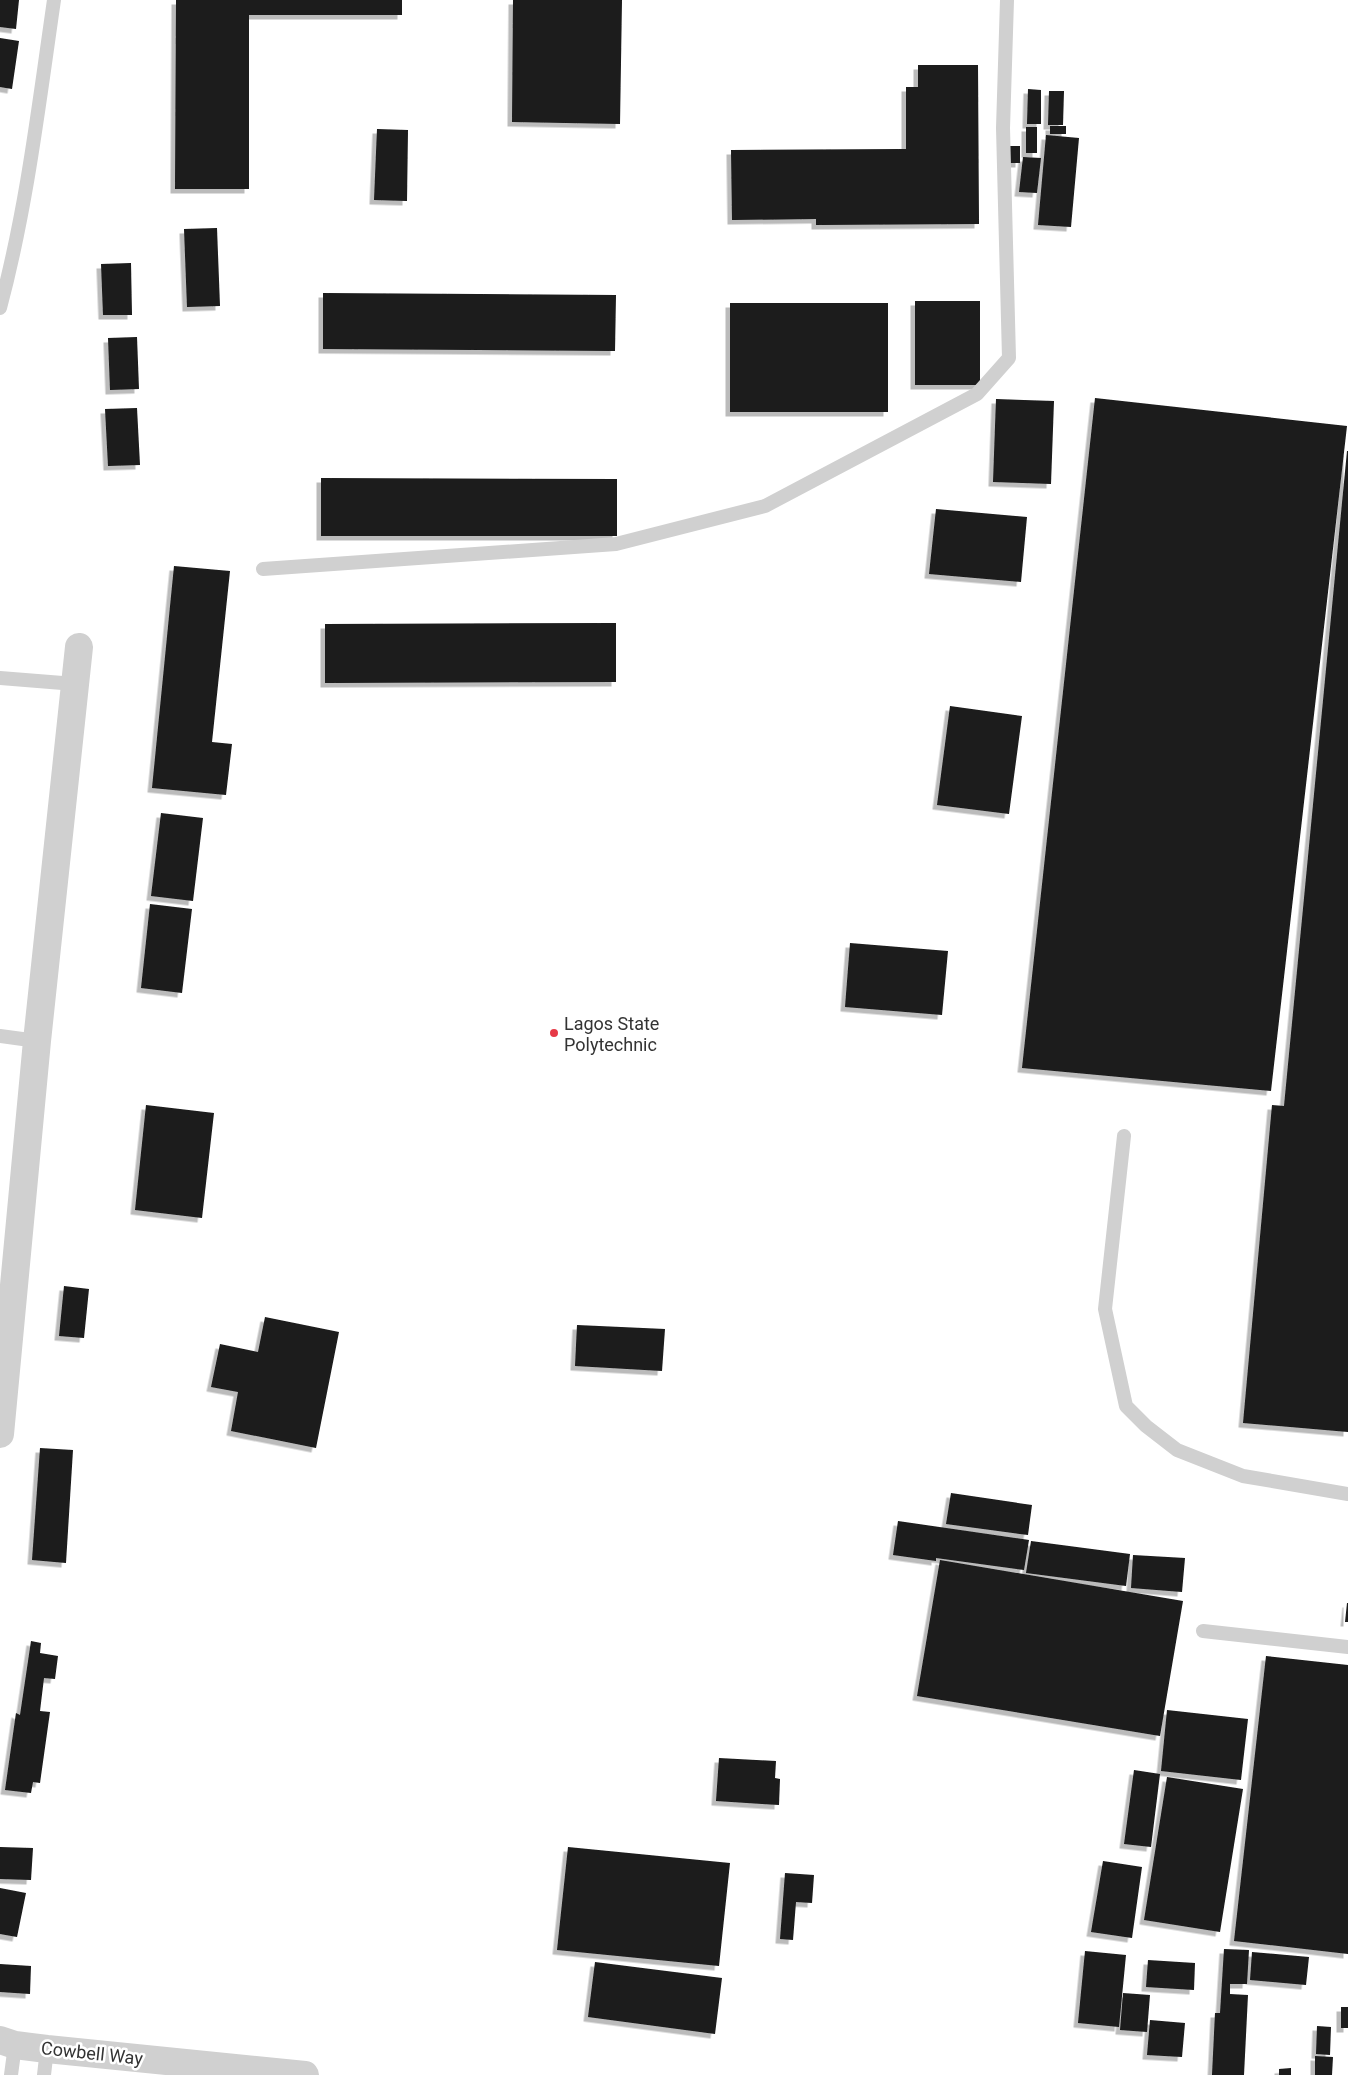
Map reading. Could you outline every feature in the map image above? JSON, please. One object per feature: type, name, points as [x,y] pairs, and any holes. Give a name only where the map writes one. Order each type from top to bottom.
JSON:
[{"type":"street","points":[[0,1434],[79,647]]},
{"type":"street","name":"Cowbell Way","points":[[8,2042],[45,2062],[304,2075]]},
{"type":"lane","points":[[0,308],[13,260],[35,137],[54,0]]},
{"type":"lane","points":[[263,569],[616,544],[765,506],[978,394],[1009,358],[1003,128],[1007,0]]},
{"type":"lane","points":[[0,678],[76,684]]},
{"type":"lane","points":[[0,1036],[38,1041]]},
{"type":"lane","points":[[1124,1136],[1105,1309],[1126,1406],[1146,1426],[1177,1450],[1243,1476],[1348,1494]]},
{"type":"lane","points":[[1203,1631],[1348,1648]]},
{"type":"lane","points":[[8,2042],[11,2075]]},
{"type":"building","points":[[0,0],[19,0],[16,29],[0,27]]},
{"type":"building","points":[[176,0],[402,0],[402,15],[249,15],[249,189],[175,189]]},
{"type":"building","points":[[513,0],[622,0],[620,124],[512,122]]},
{"type":"building","points":[[0,38],[19,41],[12,89],[0,87]]},
{"type":"building","points":[[918,65],[978,65],[979,224],[816,225],[816,219],[732,220],[731,150],[906,149],[906,87],[918,87]]},
{"type":"building","points":[[1028,89],[1041,90],[1041,124],[1027,124]]},
{"type":"building","points":[[1049,91],[1064,91],[1063,125],[1048,125]]},
{"type":"building","points":[[1050,126],[1066,126],[1066,134],[1050,134]]},
{"type":"building","points":[[1026,127],[1037,127],[1037,153],[1026,153]]},
{"type":"building","points":[[377,129],[408,130],[407,201],[374,200]]},
{"type":"building","points":[[1046,135],[1079,138],[1071,227],[1038,225]]},
{"type":"building","points":[[1008,146],[1020,146],[1020,163],[1008,163]]},
{"type":"building","points":[[1023,157],[1041,158],[1037,193],[1019,192]]},
{"type":"building","points":[[217,228],[220,306],[187,307],[184,229]]},
{"type":"building","points":[[131,263],[132,315],[103,315],[101,264]]},
{"type":"building","points":[[323,293],[616,295],[615,351],[323,349]]},
{"type":"building","points":[[915,301],[980,301],[980,385],[915,385]]},
{"type":"building","points":[[730,303],[888,303],[888,412],[730,412]]},
{"type":"building","points":[[137,337],[139,389],[110,390],[108,338]]},
{"type":"building","points":[[1095,398],[1347,426],[1271,1091],[1022,1068]]},
{"type":"building","points":[[996,399],[1054,401],[1051,484],[993,482]]},
{"type":"building","points":[[137,408],[140,465],[108,466],[105,409]]},
{"type":"building","points":[[1347,451],[1348,1432],[1243,1423],[1272,1105],[1284,1106]]},
{"type":"building","points":[[321,478],[617,479],[617,536],[321,536]]},
{"type":"building","points":[[936,509],[1027,517],[1021,582],[929,574]]},
{"type":"building","points":[[174,566],[230,571],[212,742],[232,744],[226,795],[152,788]]},
{"type":"building","points":[[616,623],[616,682],[325,683],[325,624]]},
{"type":"building","points":[[950,706],[1022,716],[1009,814],[937,805]]},
{"type":"building","points":[[161,813],[203,818],[193,901],[151,896]]},
{"type":"building","points":[[150,904],[192,909],[182,993],[141,988]]},
{"type":"building","points":[[850,943],[948,951],[942,1015],[845,1007]]},
{"type":"building","points":[[146,1105],[214,1113],[202,1218],[135,1210]]},
{"type":"building","points":[[64,1286],[89,1289],[84,1338],[59,1336]]},
{"type":"building","points":[[265,1317],[339,1332],[316,1448],[231,1431],[238,1392],[211,1387],[220,1344],[258,1352]]},
{"type":"building","points":[[577,1325],[665,1329],[662,1371],[575,1366]]},
{"type":"building","points":[[40,1448],[73,1450],[66,1563],[32,1560]]},
{"type":"building","points":[[951,1493],[1032,1505],[1028,1535],[946,1524]]},
{"type":"building","points":[[898,1521],[1029,1540],[1024,1570],[936,1558],[936,1561],[893,1555]]},
{"type":"building","points":[[1031,1541],[1130,1554],[1126,1586],[1026,1573]]},
{"type":"building","points":[[1133,1555],[1185,1558],[1182,1592],[1131,1588]]},
{"type":"building","points":[[940,1560],[1183,1601],[1160,1736],[917,1696]]},
{"type":"building","points":[[1347,1603],[1348,1622],[1345,1622]]},
{"type":"building","points":[[31,1641],[41,1643],[40,1653],[58,1656],[55,1679],[44,1678],[40,1711],[50,1712],[40,1783],[33,1782],[31,1793],[5,1790],[16,1713],[20,1715]]},
{"type":"building","points":[[1266,1656],[1348,1665],[1348,1954],[1234,1941]]},
{"type":"building","points":[[1167,1710],[1248,1719],[1241,1780],[1161,1771]]},
{"type":"building","points":[[719,1758],[776,1761],[775,1778],[780,1779],[779,1805],[716,1801]]},
{"type":"building","points":[[1134,1770],[1160,1774],[1151,1847],[1124,1844]]},
{"type":"building","points":[[1167,1777],[1243,1789],[1220,1932],[1144,1920]]},
{"type":"building","points":[[0,1847],[33,1848],[31,1880],[0,1879]]},
{"type":"building","points":[[568,1847],[730,1863],[719,1966],[557,1950]]},
{"type":"building","points":[[1103,1861],[1142,1867],[1132,1938],[1091,1932]]},
{"type":"building","points":[[785,1873],[814,1875],[812,1903],[796,1902],[793,1940],[780,1939]]},
{"type":"building","points":[[0,1888],[26,1893],[17,1937],[0,1934]]},
{"type":"building","points":[[1224,1949],[1249,1950],[1247,1984],[1230,1984],[1230,1994],[1248,1995],[1244,2075],[1212,2075],[1215,2013],[1220,2013]]},
{"type":"building","points":[[1085,1951],[1126,1955],[1119,2027],[1078,2023]]},
{"type":"building","points":[[1252,1952],[1309,1957],[1306,1985],[1250,1980]]},
{"type":"building","points":[[1148,1960],[1195,1963],[1194,1990],[1146,1987]]},
{"type":"building","points":[[595,1962],[722,1978],[715,2034],[588,2017]]},
{"type":"building","points":[[0,1964],[31,1966],[30,1994],[0,1992]]},
{"type":"building","points":[[1123,1993],[1150,1995],[1147,2032],[1120,2030]]},
{"type":"building","points":[[1341,2007],[1348,2007],[1348,2028],[1341,2028]]},
{"type":"building","points":[[1150,2020],[1185,2023],[1182,2057],[1147,2055]]},
{"type":"building","points":[[1317,2026],[1331,2027],[1330,2055],[1316,2054]]},
{"type":"building","points":[[1315,2056],[1333,2057],[1332,2075],[1315,2075]]},
{"type":"building","points":[[1291,2068],[1291,2075],[1279,2075],[1279,2069]]},
{"type":"place","name":"Lagos State Polytechnic","points":[[554,1033]]}]
